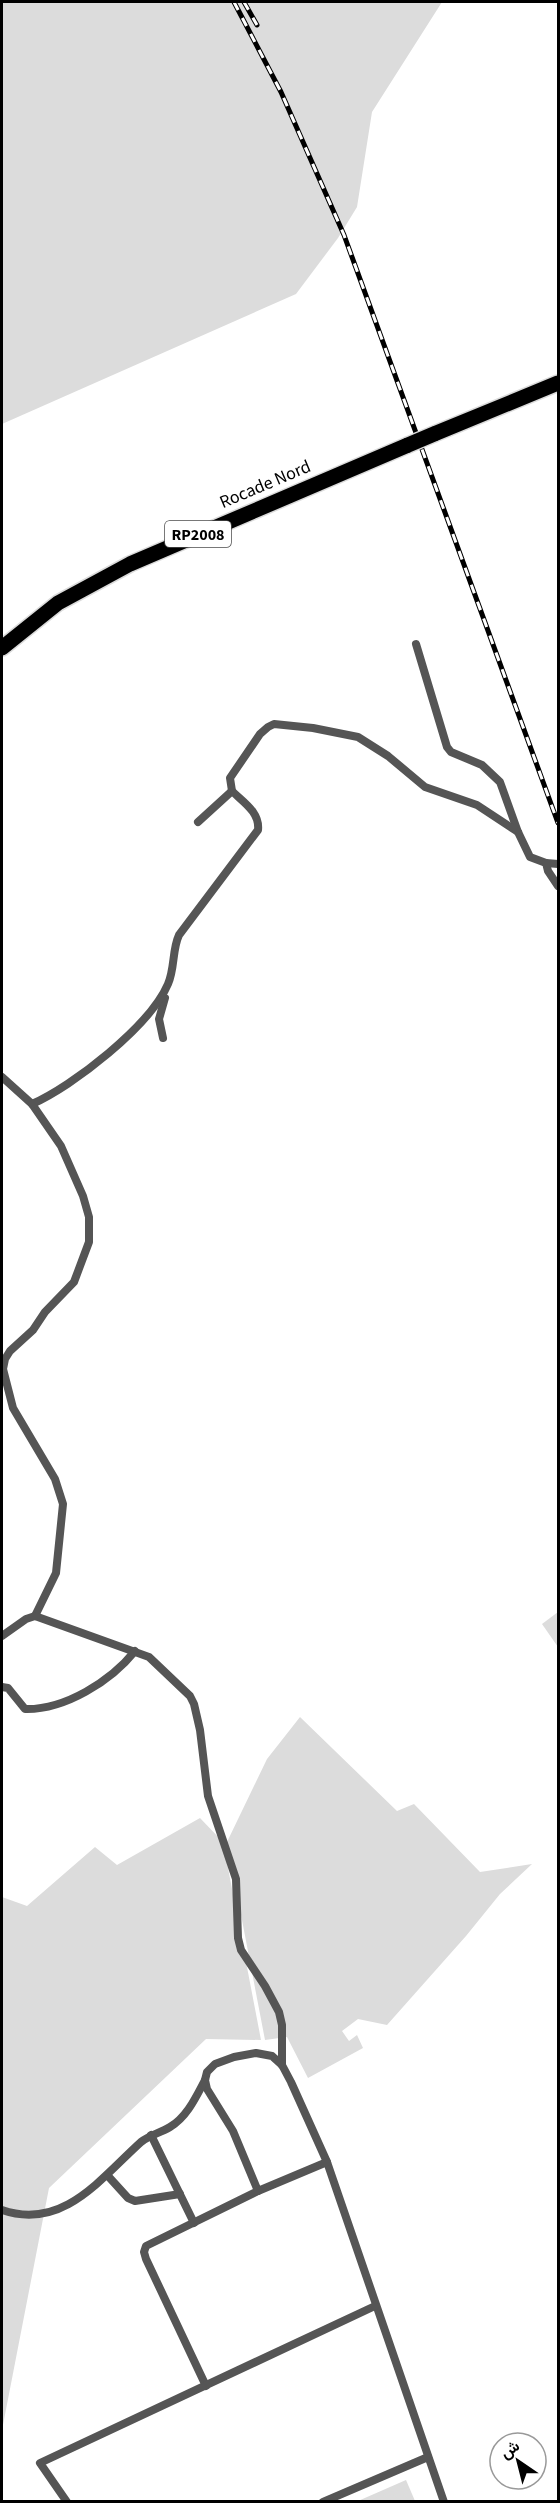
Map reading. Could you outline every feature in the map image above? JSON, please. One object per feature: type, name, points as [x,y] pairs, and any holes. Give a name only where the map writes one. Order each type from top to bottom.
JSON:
[{"type":"highway","name":"Rocade Nord","points":[[2,648],[58,603],[130,564],[558,383]]},
{"type":"street","points":[[416,644],[447,747],[451,752],[482,765],[500,782],[518,832],[530,856],[546,863],[558,864]]},
{"type":"street","points":[[32,1104],[48,1097],[82,1075],[132,1031],[159,1002],[169,982],[175,944],[179,935],[258,830],[256,817],[251,808],[231,791],[230,778],[260,734],[268,727],[274,724],[313,728],[358,738],[388,756],[425,787],[477,805],[518,832]]},
{"type":"street","points":[[198,822],[231,791]]},
{"type":"street","points":[[546,863],[548,871],[558,886]]},
{"type":"street","points":[[163,1038],[159,1019],[166,989]]},
{"type":"street","points":[[2,1077],[32,1104],[71,1166],[88,1216],[88,1242],[74,1282],[45,1312],[33,1330],[10,1351],[3,1369],[13,1408],[55,1479],[63,1504],[56,1573],[35,1616]]},
{"type":"street","points":[[2,1636],[26,1619],[35,1616],[149,1657],[190,1696],[200,1730],[208,1796],[236,1879],[239,1944],[279,2012],[282,2025],[282,2066]]},
{"type":"street","points":[[2,1687],[8,1688],[25,1708],[55,1704],[84,1692],[124,1664],[135,1651]]},
{"type":"street","points":[[2,2210],[26,2216],[60,2208],[108,2176],[151,2135],[177,2122],[189,2109],[207,2072],[215,2064],[256,2053],[272,2056],[282,2066],[291,2082],[327,2162],[444,2502]]},
{"type":"street","points":[[205,2080],[207,2089],[233,2131],[258,2191]]},
{"type":"street","points":[[151,2135],[194,2223]]},
{"type":"street","points":[[206,2385],[144,2252],[146,2246],[258,2191],[327,2162]]},
{"type":"street","points":[[108,2176],[128,2198],[135,2201],[180,2194]]},
{"type":"street","points":[[67,2502],[40,2463],[375,2306]]},
{"type":"street","points":[[323,2502],[428,2457]]},
{"type":"shaded area","points":[[2,2],[442,2],[372,112],[357,207],[338,238],[296,294],[2,424]]},
{"type":"shaded area","points":[[558,1612],[558,1647],[542,1624]]},
{"type":"shaded area","points":[[300,1717],[397,1811],[414,1804],[480,1872],[532,1864],[500,1894],[387,2025],[358,2019],[342,2031],[349,2041],[357,2035],[363,2048],[308,2078],[287,2037],[265,2040],[227,1842],[267,1759]]},
{"type":"shaded area","points":[[200,1818],[223,1842],[261,2040],[206,2039],[49,2188],[2,2430],[2,1897],[27,1906],[95,1847],[117,1865]]},
{"type":"shaded area","points":[[406,2480],[415,2501],[358,2501]]},
{"type":"railway","points":[[234,2],[281,92],[344,235],[558,823]]},
{"type":"railway","points":[[244,2],[257,25]]}]
